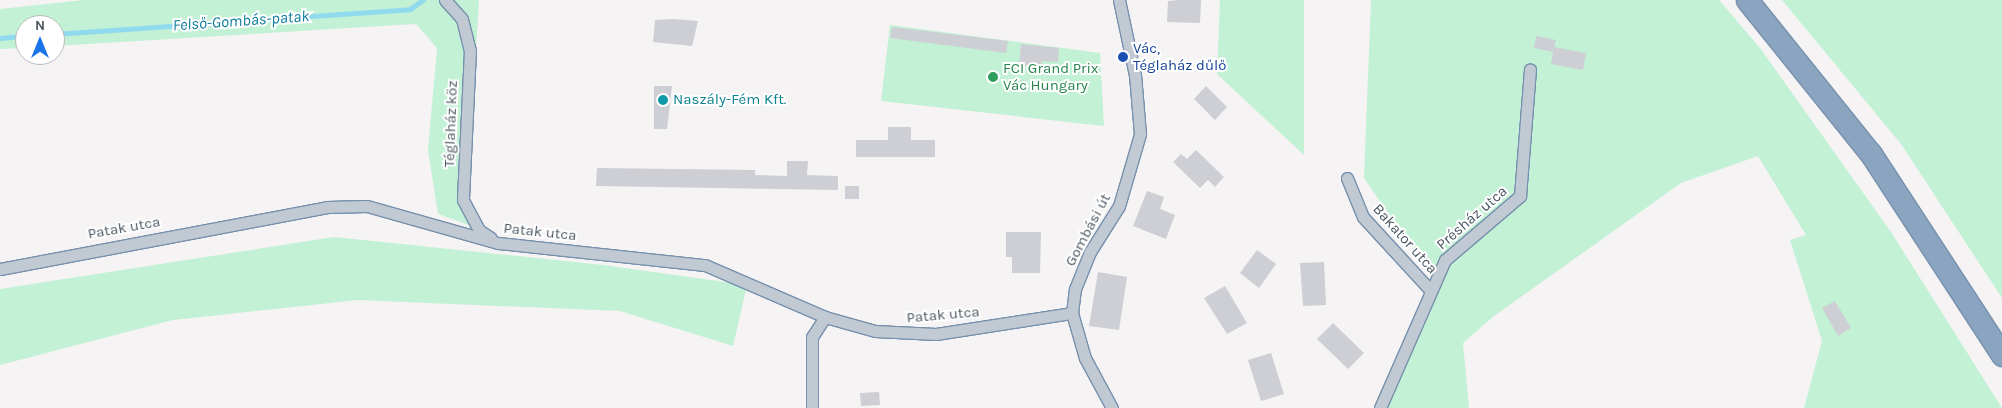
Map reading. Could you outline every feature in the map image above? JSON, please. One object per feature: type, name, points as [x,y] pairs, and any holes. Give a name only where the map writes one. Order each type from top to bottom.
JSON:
[{"type":"highway","points":[[1747,0],[1871,154],[2002,355]]},
{"type":"street","name":"Téglaház köz","points":[[445,0],[462,19],[470,50],[464,200],[479,230],[498,244]]},
{"type":"street","name":"Gombási út","points":[[1112,408],[1085,358],[1072,313],[1075,289],[1090,252],[1120,206],[1140,134],[1136,75],[1119,0]]},
{"type":"street","name":"Présház utca","points":[[1380,408],[1445,260],[1520,196],[1530,69]]},
{"type":"street","name":"Bakator utca","points":[[1347,178],[1363,217],[1431,291]]},
{"type":"street","name":"Patak utca","points":[[0,269],[327,207],[367,206],[498,244],[705,265],[825,317],[876,331],[910,335],[1072,313]]},
{"type":"street","points":[[812,408],[812,337],[825,317]]},
{"type":"green space","points":[[84,0],[479,0],[467,195],[488,232],[438,214],[428,150],[437,48],[416,24],[65,45],[65,15],[15,15],[15,48],[0,49],[0,9]]},
{"type":"green space","points":[[1220,0],[1304,0],[1304,155],[1217,74]]},
{"type":"green space","points":[[1371,0],[1719,0],[1760,48],[1891,232],[2002,408],[1804,408],[1822,341],[1790,240],[1806,235],[1758,156],[1681,183],[1494,316],[1463,343],[1469,408],[1387,408],[1440,289],[1364,178]]},
{"type":"green space","points":[[1782,0],[2002,0],[2002,298],[1901,144]]},
{"type":"green space","name":"FCI Grand Prix Vác Hungary","points":[[890,25],[1100,53],[1104,126],[881,101]]},
{"type":"green space","points":[[334,237],[603,265],[747,285],[733,346],[620,311],[358,300],[173,320],[0,365],[0,289]]},
{"type":"building","points":[[1201,0],[1200,23],[1167,22],[1168,1]]},
{"type":"building","points":[[655,20],[698,21],[692,46],[653,42]]},
{"type":"building","points":[[892,27],[1008,41],[1006,53],[890,38]]},
{"type":"building","points":[[1536,36],[1556,40],[1553,52],[1534,48]]},
{"type":"building","points":[[1021,44],[1059,48],[1058,62],[1042,61],[1041,68],[1019,65]]},
{"type":"building","points":[[1554,47],[1586,53],[1583,70],[1551,64]]},
{"type":"building","name":"Naszály-Fém Kft.","points":[[654,86],[672,86],[667,129],[654,129]]},
{"type":"building","points":[[1206,86],[1227,107],[1215,120],[1194,99]]},
{"type":"building","points":[[888,127],[911,127],[911,140],[935,140],[935,157],[856,157],[856,140],[888,140]]},
{"type":"building","points":[[1196,150],[1224,177],[1215,187],[1208,180],[1200,188],[1173,162],[1181,154],[1187,159]]},
{"type":"building","points":[[787,161],[808,161],[807,175],[838,176],[838,190],[596,186],[597,168],[755,170],[755,175],[787,176]]},
{"type":"building","points":[[845,186],[859,186],[859,199],[845,199]]},
{"type":"building","points":[[1147,191],[1164,197],[1160,209],[1175,215],[1166,239],[1133,226]]},
{"type":"building","points":[[1006,232],[1041,232],[1040,273],[1012,273],[1012,257],[1006,257]]},
{"type":"building","points":[[1257,250],[1276,264],[1259,288],[1240,273]]},
{"type":"building","points":[[1324,262],[1326,305],[1303,306],[1300,263]]},
{"type":"building","points":[[1098,272],[1127,277],[1119,330],[1089,326]]},
{"type":"building","points":[[1225,286],[1247,323],[1227,334],[1204,298]]},
{"type":"building","points":[[1835,301],[1851,328],[1838,336],[1822,308]]},
{"type":"building","points":[[1333,323],[1364,353],[1348,369],[1317,339]]},
{"type":"building","points":[[1271,353],[1284,394],[1261,401],[1248,360]]},
{"type":"building","points":[[879,392],[880,405],[861,406],[860,393]]},
{"type":"waterway","name":"Felső-Gombás-patak","points":[[65,33],[410,9],[423,0]]},
{"type":"waterway","name":"Felső-Gombás-patak","points":[[0,38],[15,37]]},
{"type":"place","name":"Vác, Téglaház dűlő","points":[[1123,57]]},
{"type":"place","name":"FCI Grand Prix Vác Hungary","points":[[993,77]]},
{"type":"place","name":"Naszály-Fém Kft.","points":[[663,100]]}]
